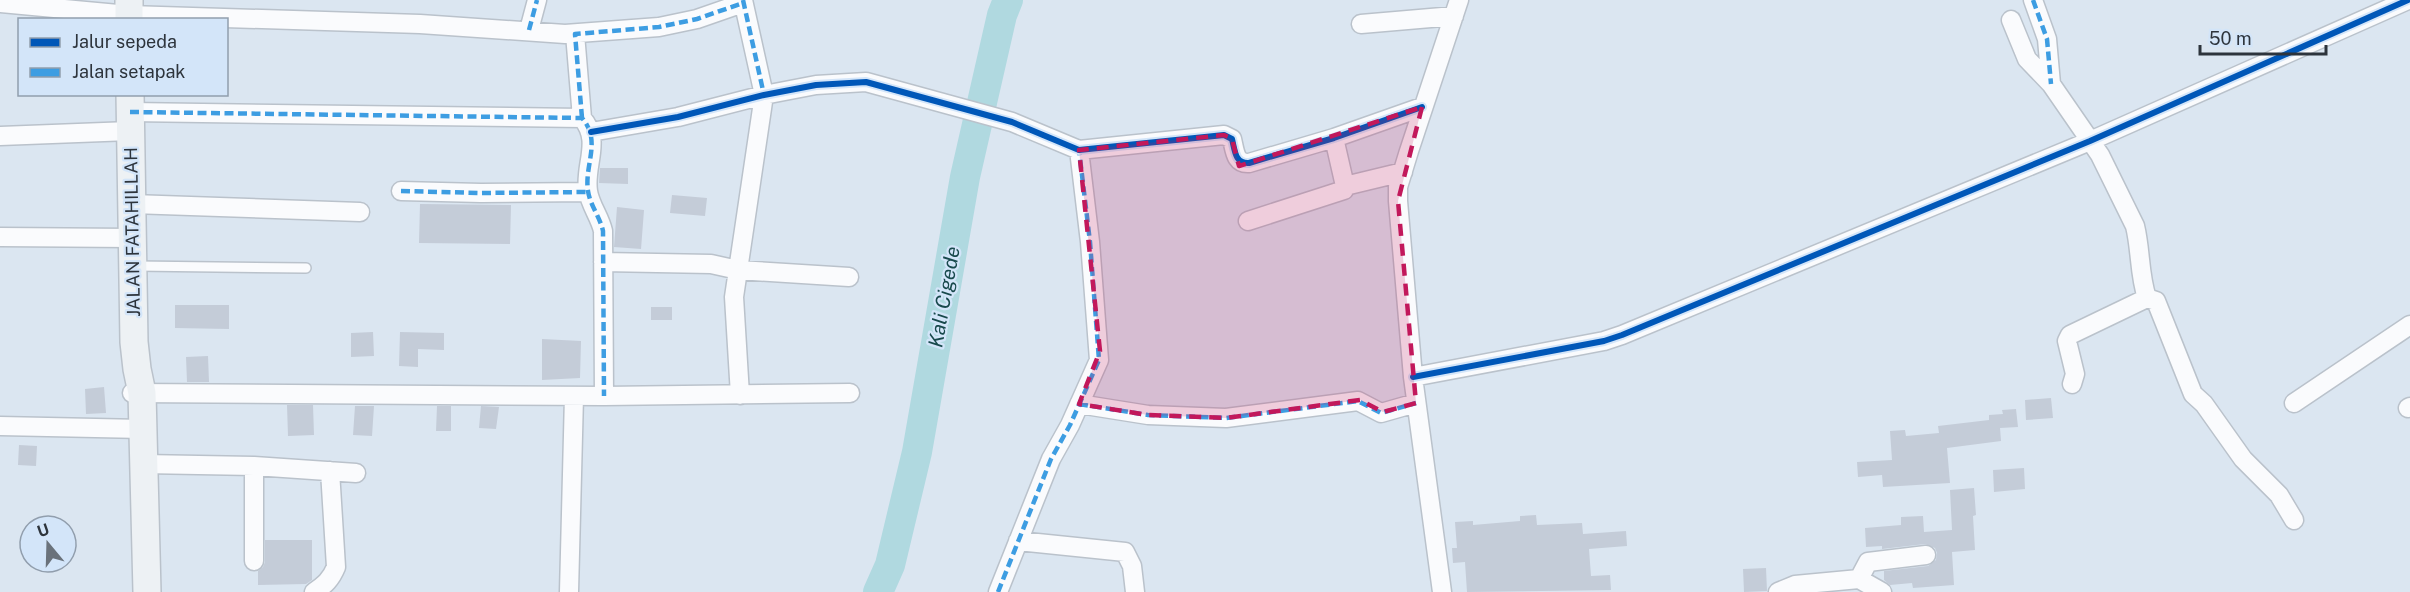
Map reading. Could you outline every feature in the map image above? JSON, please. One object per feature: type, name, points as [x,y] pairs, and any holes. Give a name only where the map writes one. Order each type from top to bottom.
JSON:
[{"type":"street","points":[[530,30],[537,0]]},
{"type":"street","points":[[2032,0],[2047,39],[2050,84]]},
{"type":"street","points":[[1413,377],[1604,341],[1748,285],[2090,141],[2408,0]]},
{"type":"street","points":[[0,3],[575,34],[659,27],[697,19],[743,1],[764,95],[733,308],[737,332],[740,395]]},
{"type":"street","points":[[1361,24],[1457,8],[1422,107],[1398,187],[1413,377],[1442,592]]},
{"type":"street","points":[[2011,20],[2027,59],[2050,84],[2109,171],[2135,226],[2142,281],[2147,298]]},
{"type":"street","points":[[575,34],[586,125],[592,145],[588,192],[600,218],[603,231],[604,396]]},
{"type":"street","points":[[0,136],[130,112],[586,125],[678,117],[816,84],[866,82],[1012,122],[1079,150],[1224,135],[1232,139],[1238,161],[1242,164],[1334,138],[1422,107]]},
{"type":"street","name":"JALAN FATAHILLAH","points":[[130,112],[136,385],[133,592]]},
{"type":"street","points":[[1334,138],[1345,186]]},
{"type":"street","points":[[998,592],[1051,459],[1096,368],[1100,351],[1079,150]]},
{"type":"street","points":[[1248,221],[1340,192],[1345,186],[1403,172]]},
{"type":"street","points":[[400,191],[588,192]]},
{"type":"street","points":[[132,204],[360,212]]},
{"type":"street","points":[[0,237],[132,238]]},
{"type":"street","points":[[603,262],[703,264],[738,270],[849,277]]},
{"type":"street","points":[[2072,384],[2075,374],[2067,341],[2070,336],[2147,298],[2156,301],[2193,394],[2204,404],[2243,459],[2279,495],[2294,520]]},
{"type":"street","points":[[2294,403],[2410,325]]},
{"type":"street","points":[[136,385],[574,396],[850,393]]},
{"type":"street","points":[[569,592],[574,396]]},
{"type":"street","points":[[1079,404],[1148,415],[1217,418],[1358,401],[1377,412],[1383,412],[1416,403]]},
{"type":"street","points":[[0,426],[136,428]]},
{"type":"street","name":"JALAN FATAHILLAH","points":[[136,428],[143,464],[147,592]]},
{"type":"street","points":[[143,464],[254,466],[356,473]]},
{"type":"street","points":[[254,466],[254,561]]},
{"type":"street","points":[[314,592],[332,577],[336,567],[330,471]]},
{"type":"street","points":[[1018,541],[1125,552],[1132,566],[1135,592]]},
{"type":"street","points":[[1859,579],[1868,562],[1926,555]]},
{"type":"street","points":[[1778,592],[1795,585],[1859,579],[1882,592]]},
{"type":"lane","points":[[133,266],[306,268]]},
{"type":"highlighted area","points":[[1422,107],[1398,201],[1416,403],[1383,412],[1360,400],[1226,418],[1148,415],[1079,404],[1100,351],[1079,150],[1224,135],[1232,139],[1239,166]]},
{"type":"building","points":[[600,168],[628,168],[628,184],[599,183]]},
{"type":"building","points":[[672,195],[707,198],[705,216],[670,213]]},
{"type":"building","points":[[420,204],[511,205],[510,244],[419,243]]},
{"type":"building","points":[[617,207],[644,210],[641,249],[614,247]]},
{"type":"building","points":[[175,305],[229,305],[229,329],[175,328]]},
{"type":"building","points":[[651,307],[672,307],[672,320],[651,320]]},
{"type":"building","points":[[373,332],[374,356],[351,357],[351,333]]},
{"type":"building","points":[[400,332],[444,333],[444,350],[418,349],[418,367],[399,366]]},
{"type":"building","points":[[542,339],[581,341],[580,378],[542,380]]},
{"type":"building","points":[[208,356],[209,382],[187,382],[186,357]]},
{"type":"building","points":[[104,387],[106,413],[86,414],[85,389]]},
{"type":"building","points":[[2051,398],[2053,418],[2026,420],[2025,400]]},
{"type":"building","points":[[287,405],[313,405],[314,435],[288,436]]},
{"type":"building","points":[[355,406],[374,406],[372,436],[353,435]]},
{"type":"building","points":[[437,406],[451,406],[451,431],[436,431]]},
{"type":"building","points":[[481,406],[499,407],[496,429],[479,428]]},
{"type":"building","points":[[2016,409],[2018,427],[2000,428],[2001,441],[1947,448],[1950,483],[1883,487],[1882,475],[1858,477],[1857,462],[1892,460],[1890,431],[1905,430],[1906,436],[1939,433],[1938,426],[1989,420],[1989,415],[2003,414],[2002,410]]},
{"type":"building","points":[[19,445],[37,446],[36,466],[18,465]]},
{"type":"building","points":[[2024,468],[2025,489],[1994,492],[1993,470]]},
{"type":"building","points":[[1974,488],[1975,550],[1952,552],[1954,585],[1913,588],[1912,583],[1890,585],[1884,580],[1884,571],[1928,566],[1936,560],[1937,553],[1935,548],[1925,544],[1882,549],[1882,546],[1866,547],[1865,528],[1901,525],[1901,517],[1923,516],[1924,532],[1952,530],[1950,490]]},
{"type":"building","points":[[1536,515],[1537,525],[1582,523],[1583,534],[1626,531],[1627,546],[1589,549],[1591,576],[1610,575],[1611,590],[1467,592],[1465,562],[1453,563],[1452,548],[1457,548],[1455,522],[1473,521],[1473,525],[1520,521],[1520,516]]},
{"type":"building","points":[[265,540],[312,540],[312,580],[306,584],[258,585],[258,571],[265,562]]},
{"type":"building","points":[[1766,568],[1767,591],[1744,592],[1743,569]]},
{"type":"waterway","name":"Kali Cigede","points":[[878,592],[890,565],[917,452],[965,177],[1002,15],[1008,0]]},
{"type":"marked path","points":[[529,30],[537,0]]},
{"type":"marked path","points":[[743,0],[764,95]]},
{"type":"marked path","points":[[2033,0],[2047,39],[2051,84]]},
{"type":"marked path","points":[[582,118],[575,34],[659,27],[697,19],[743,3]]},
{"type":"marked path","points":[[130,112],[582,118],[588,127],[592,144],[587,181],[588,191],[603,231],[604,396]]},
{"type":"marked path","points":[[998,592],[1051,459],[1070,425],[1099,360],[1090,242],[1079,150],[1076,149]]},
{"type":"marked path","points":[[401,191],[588,192]]},
{"type":"marked path","points":[[1079,404],[1148,415],[1226,418],[1358,401],[1381,413],[1416,403]]},
{"type":"cycle path","points":[[1413,377],[1604,341],[1622,335],[2090,141],[2408,0]]},
{"type":"cycle path","points":[[591,132],[678,117],[764,95],[816,85],[866,82],[1012,122],[1079,150],[1224,135],[1232,139],[1238,159],[1249,163],[1334,138],[1422,107]]}]
